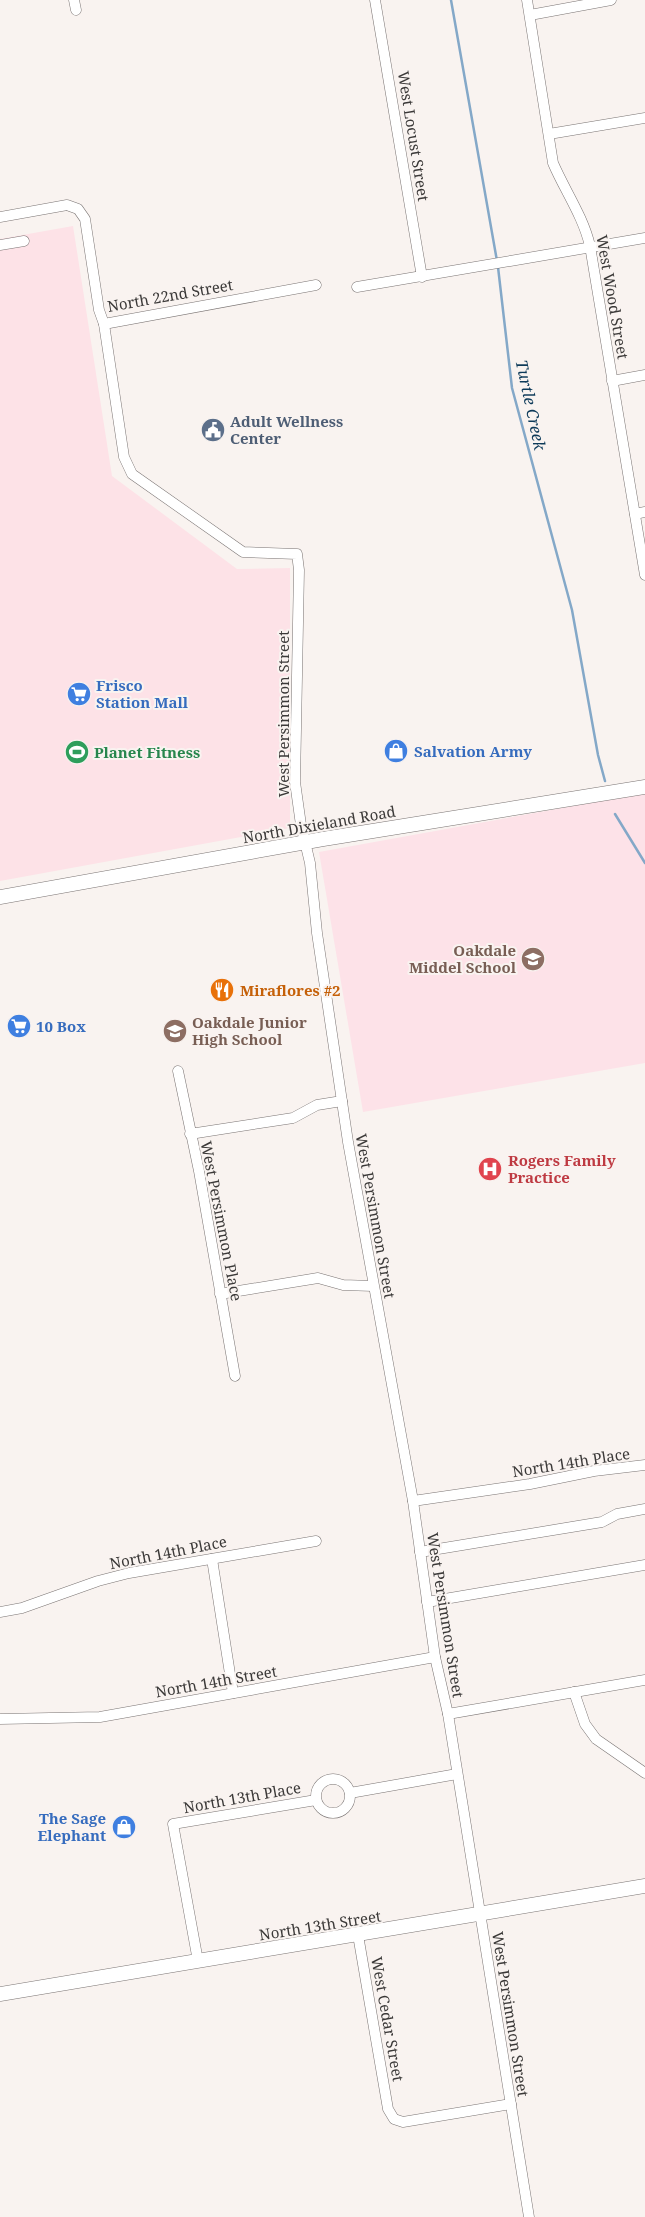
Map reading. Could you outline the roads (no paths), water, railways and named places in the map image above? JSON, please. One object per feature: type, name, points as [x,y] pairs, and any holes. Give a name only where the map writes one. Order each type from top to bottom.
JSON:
[{"type":"main road","name":"North Dixieland Road","points":[[0,897],[304,842],[645,787]]},
{"type":"main road","name":"North 13th Street","points":[[0,1994],[645,1886]]},
{"type":"street","name":"West Locust Street","points":[[375,0],[422,277]]},
{"type":"street","name":"West Wood Street","points":[[527,0],[553,163],[562,185],[586,227],[590,246],[612,381],[640,513],[645,575]]},
{"type":"street","points":[[530,14],[611,0]]},
{"type":"street","points":[[549,134],[645,118]]},
{"type":"street","name":"North 22nd Street","points":[[0,218],[67,205],[78,209],[85,219],[99,310],[104,324],[316,285]]},
{"type":"street","points":[[357,287],[645,238]]},
{"type":"street","points":[[0,245],[24,241]]},
{"type":"street","name":"West Persimmon Street","points":[[104,324],[124,457],[132,474],[243,552],[297,554],[299,570],[295,782],[304,842],[310,864],[317,938],[342,1101],[373,1286],[413,1501],[435,1657],[448,1714],[529,2217]]},
{"type":"street","points":[[612,381],[645,375]]},
{"type":"street","name":"West Persimmon Place","points":[[178,1071],[199,1171],[235,1376]]},
{"type":"street","points":[[190,1134],[293,1118],[317,1105],[342,1101]]},
{"type":"street","points":[[220,1294],[318,1278],[343,1285],[373,1286]]},
{"type":"street","name":"North 14th Place","points":[[413,1501],[530,1484],[594,1471],[645,1465]]},
{"type":"street","points":[[420,1552],[602,1522],[617,1514],[645,1509]]},
{"type":"street","name":"North 14th Place","points":[[0,1612],[22,1608],[98,1581],[129,1573],[316,1541]]},
{"type":"street","points":[[212,1559],[234,1693]]},
{"type":"street","points":[[427,1602],[645,1565]]},
{"type":"street","name":"North 14th Street","points":[[0,1719],[100,1717],[435,1657]]},
{"type":"street","points":[[448,1714],[645,1680]]},
{"type":"street","points":[[574,1692],[585,1724],[596,1738],[645,1773]]},
{"type":"street","points":[[350,1793],[458,1774]]},
{"type":"street","name":"North 13th Place","points":[[331,1779],[342,1782],[350,1793],[347,1806],[338,1813],[333,1814],[322,1810],[316,1800],[316,1794],[321,1784],[331,1779]]},
{"type":"street","name":"North 13th Place","points":[[198,1961],[173,1824],[316,1800]]},
{"type":"street","name":"West Cedar Street","points":[[358,1935],[388,2109],[394,2119],[403,2122],[511,2104]]},
{"type":"waterway","name":"Turtle Creek","points":[[451,0],[497,261]]},
{"type":"waterway","name":"Turtle Creek","points":[[498,267],[512,388],[572,610],[598,755],[605,781]]},
{"type":"waterway","name":"Turtle Creek","points":[[615,814],[645,863]]},
{"type":"place","name":"Adult Wellness Center","points":[[213,430]]},
{"type":"place","name":"Frisco Station Mall","points":[[79,694]]},
{"type":"place","name":"Salvation Army","points":[[396,751]]},
{"type":"place","name":"Planet Fitness","points":[[77,752]]},
{"type":"place","name":"Oakdale Middel School","points":[[533,959]]},
{"type":"place","name":"Miraflores #2","points":[[222,990]]},
{"type":"place","name":"10 Box","points":[[19,1026]]},
{"type":"place","name":"Oakdale Junior High School","points":[[175,1031]]},
{"type":"place","name":"Rogers Family Practice","points":[[490,1169]]},
{"type":"place","name":"The Sage Elephant","points":[[124,1827]]}]
